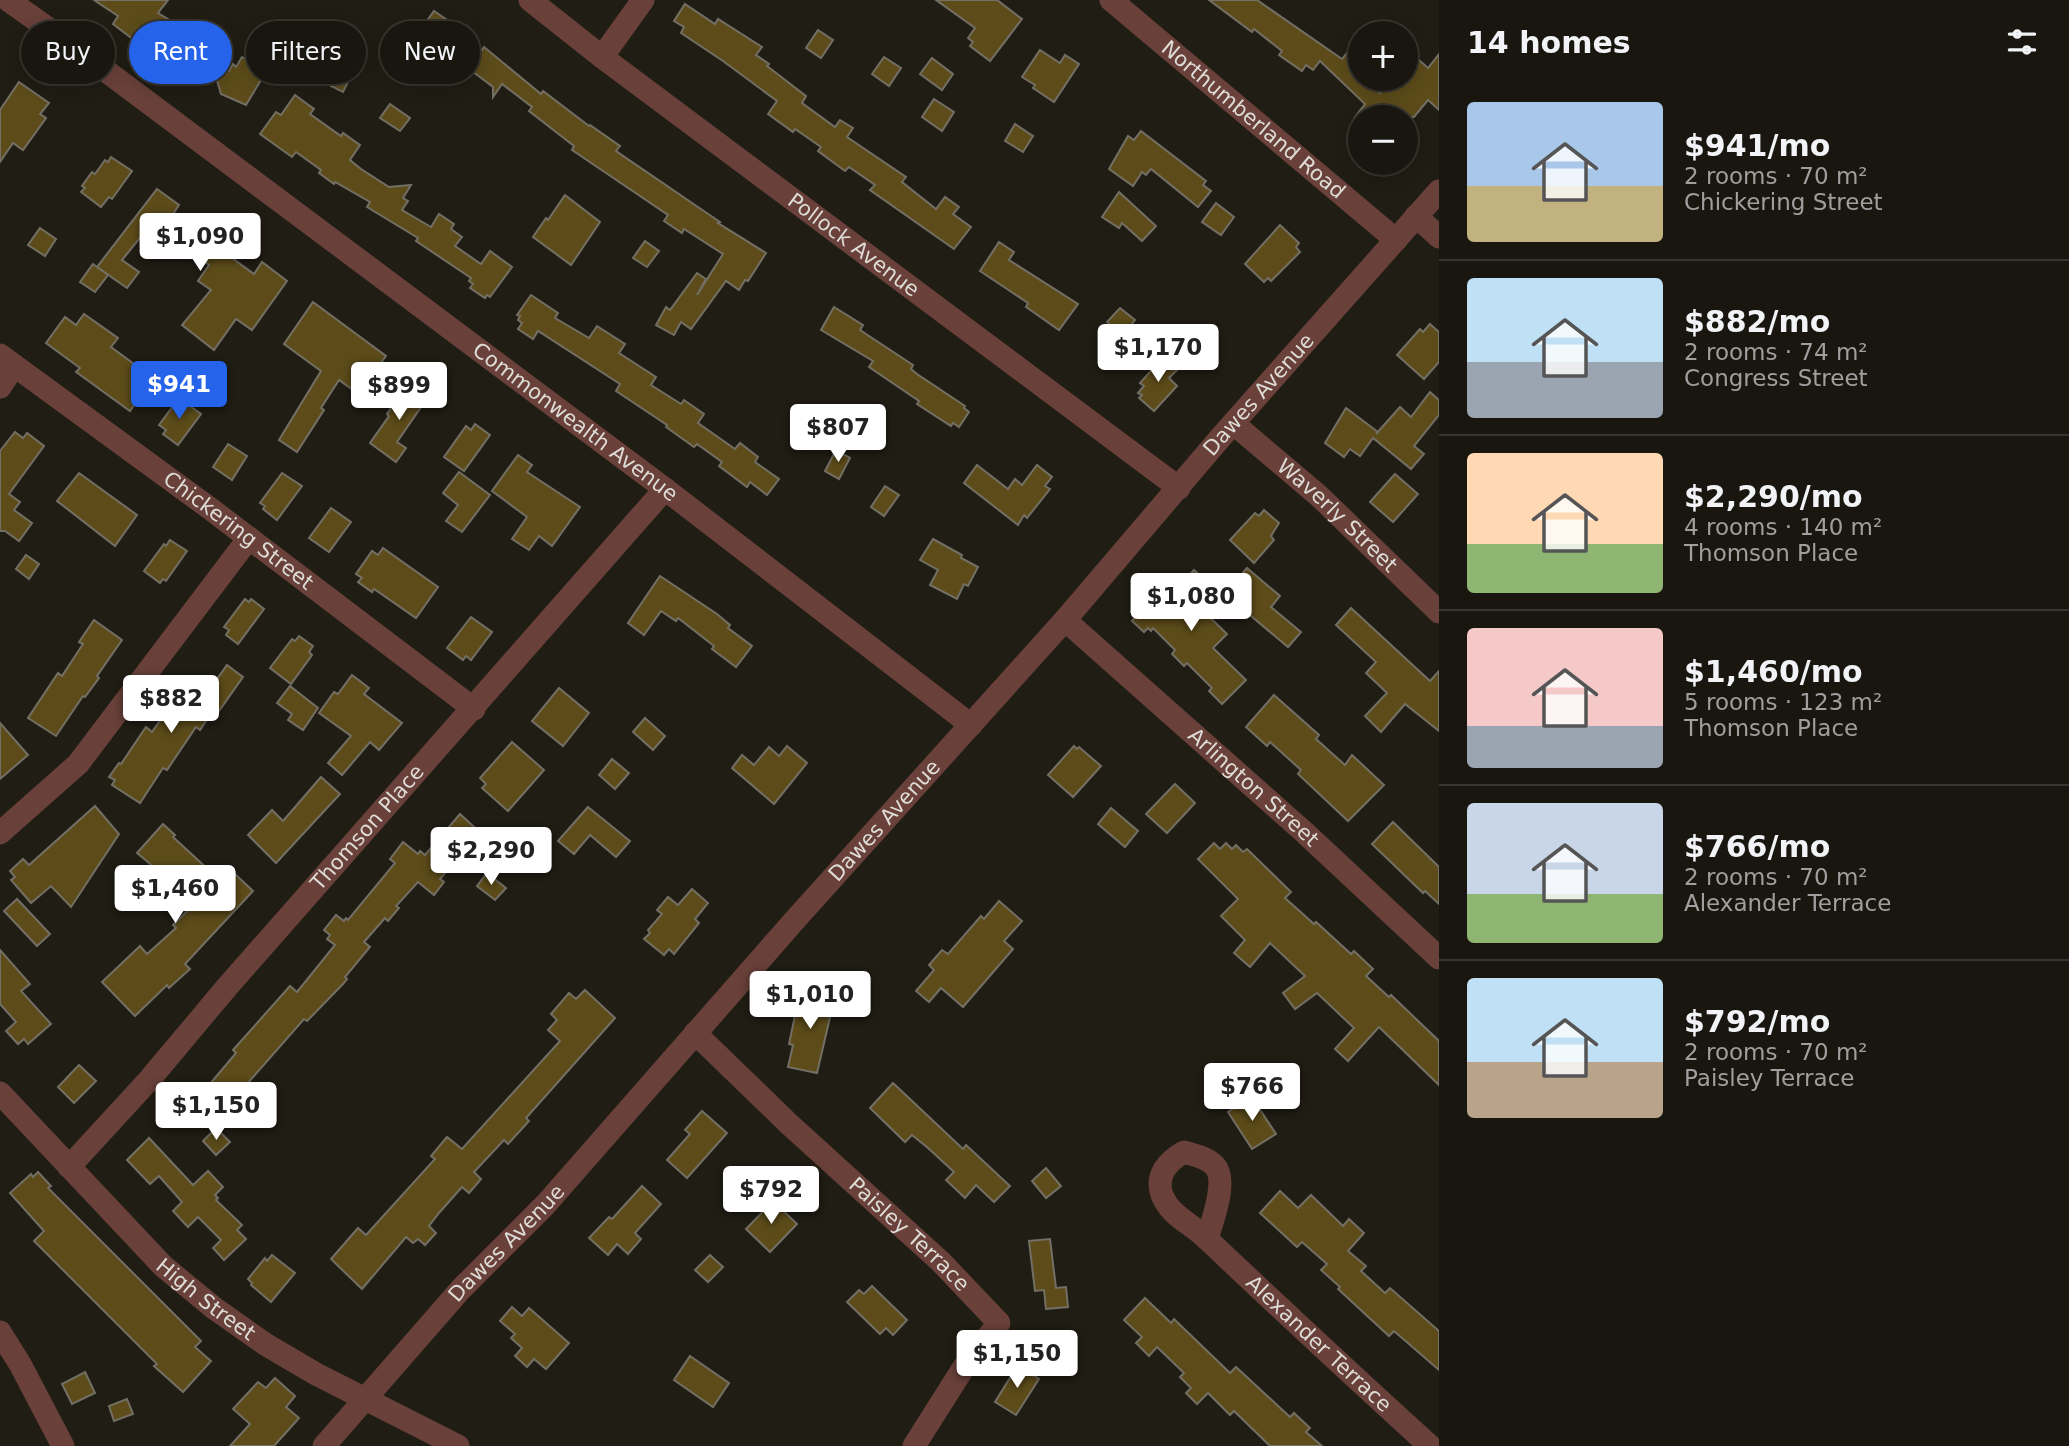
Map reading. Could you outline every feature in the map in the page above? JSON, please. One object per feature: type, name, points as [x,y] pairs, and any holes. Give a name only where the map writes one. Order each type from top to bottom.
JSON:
[{"type":"street","name":"Commonwealth Avenue","points":[[8,0],[665,489],[971,725]]},
{"type":"street","name":"Pollock Avenue","points":[[530,0],[1179,488]]},
{"type":"street","points":[[603,57],[643,0]]},
{"type":"street","name":"Northumberland Road","points":[[1111,0],[1396,240]]},
{"type":"street","name":"Dawes Avenue","points":[[324,1446],[461,1289],[546,1205],[695,1033],[1065,620],[1439,191]]},
{"type":"street","points":[[1416,216],[1439,237]]},
{"type":"street","points":[[0,387],[7,361]]},
{"type":"street","name":"Chickering Street","points":[[7,361],[249,538],[474,709]]},
{"type":"street","name":"Waverly Street","points":[[1234,424],[1318,496],[1439,612]]},
{"type":"street","name":"Thomson Place","points":[[69,1167],[149,1080],[254,956],[665,489]]},
{"type":"street","points":[[0,833],[78,764],[249,538]]},
{"type":"street","name":"Arlington Street","points":[[1065,620],[1304,832],[1439,958]]},
{"type":"street","name":"Paisley Terrace","points":[[695,1033],[789,1124],[941,1262],[999,1323],[964,1367],[914,1446]]},
{"type":"street","name":"High Street","points":[[0,1093],[163,1266],[214,1308],[265,1344],[316,1374],[458,1446]]},
{"type":"street","name":"Alexander Terrace","points":[[1207,1239],[1430,1446]]},
{"type":"street","points":[[0,1332],[64,1446]]},
{"type":"building","points":[[94,0],[168,0],[158,13],[171,21],[129,21],[129,36],[115,26],[118,16]]},
{"type":"building","points":[[936,0],[997,0],[1022,19],[990,61],[970,46],[973,42],[968,38],[975,28]]},
{"type":"building","points":[[1209,0],[1257,0],[1342,59],[1348,52],[1348,88],[1320,61],[1313,70],[1306,65],[1302,71],[1279,55],[1282,51],[1254,29],[1252,32]]},
{"type":"building","points":[[685,4],[715,24],[718,19],[762,47],[756,55],[806,96],[802,103],[835,127],[840,120],[853,128],[847,137],[906,177],[902,182],[936,209],[945,197],[959,207],[953,214],[971,227],[954,249],[870,190],[875,185],[849,167],[845,171],[818,151],[821,147],[768,114],[777,101],[681,33],[684,27],[674,21]]},
{"type":"building","points":[[434,11],[449,21],[427,21]]},
{"type":"building","points":[[818,30],[833,40],[821,58],[806,48]]},
{"type":"building","points":[[484,47],[541,94],[543,91],[620,146],[616,151],[720,222],[718,223],[766,253],[748,281],[745,280],[739,290],[726,281],[691,329],[681,322],[674,335],[656,325],[666,307],[670,310],[697,273],[706,279],[697,295],[723,254],[684,229],[682,233],[664,221],[668,215],[572,150],[574,146],[529,111],[532,107],[502,84],[493,97],[493,87],[480,77],[480,49]]},
{"type":"building","points":[[1040,50],[1060,63],[1065,55],[1079,64],[1054,102],[1022,77]]},
{"type":"building","points":[[1439,54],[1439,110],[1428,100],[1418,112],[1418,105],[1365,104],[1351,91],[1418,91],[1418,61],[1428,68]]},
{"type":"building","points":[[242,57],[246,59],[246,84],[259,84],[246,105],[221,94],[218,84],[232,84],[233,64],[236,67]]},
{"type":"building","points":[[884,57],[901,68],[889,86],[872,74]]},
{"type":"building","points":[[932,58],[953,74],[942,90],[920,74]]},
{"type":"building","points":[[19,82],[49,103],[40,114],[46,118],[23,150],[13,143],[0,162],[0,110]]},
{"type":"building","points":[[327,84],[347,84],[343,92]]},
{"type":"building","points":[[295,95],[314,109],[310,114],[341,136],[343,133],[360,145],[350,160],[361,169],[389,187],[411,185],[403,198],[408,201],[402,210],[431,227],[439,214],[454,224],[451,229],[462,237],[455,246],[481,264],[490,251],[512,267],[490,297],[487,295],[485,298],[470,288],[473,284],[469,281],[471,278],[416,241],[418,238],[367,207],[370,202],[335,182],[334,184],[319,173],[321,170],[296,152],[292,157],[260,134],[276,112],[281,115]]},
{"type":"building","points":[[934,99],[954,112],[942,131],[922,117]]},
{"type":"building","points":[[390,104],[410,118],[400,131],[380,118]]},
{"type":"building","points":[[1015,124],[1033,136],[1023,152],[1005,141]]},
{"type":"building","points":[[1141,131],[1206,181],[1203,185],[1211,191],[1198,207],[1151,169],[1146,175],[1142,172],[1133,186],[1109,169],[1128,136],[1134,140]]},
{"type":"building","points":[[111,157],[132,171],[112,199],[109,197],[101,207],[81,192],[85,188],[82,186],[92,172],[95,174],[105,160],[108,162]]},
{"type":"building","points":[[157,189],[179,205],[173,214],[254,274],[262,262],[287,281],[252,330],[236,319],[214,350],[182,325],[211,290],[198,281],[209,265],[164,228],[154,242],[143,234],[122,260],[139,272],[127,288],[97,267]]},
{"type":"building","points":[[1119,192],[1156,226],[1142,241],[1122,223],[1119,228],[1102,217]]},
{"type":"building","points":[[565,195],[600,222],[571,265],[533,237]]},
{"type":"building","points":[[1216,203],[1234,217],[1221,235],[1202,222]]},
{"type":"building","points":[[1280,225],[1299,243],[1296,247],[1300,252],[1271,281],[1268,278],[1264,282],[1245,264]]},
{"type":"building","points":[[40,228],[56,239],[45,256],[28,245]]},
{"type":"building","points":[[645,241],[659,251],[647,267],[633,258]]},
{"type":"building","points":[[999,242],[1014,252],[1009,260],[1078,304],[1059,330],[1026,307],[1028,303],[980,271]]},
{"type":"building","points":[[93,264],[108,275],[95,292],[80,282]]},
{"type":"building","points":[[531,295],[558,313],[555,318],[589,338],[597,326],[625,344],[619,353],[656,377],[651,385],[681,404],[684,400],[704,414],[698,423],[735,449],[740,443],[758,457],[755,462],[779,479],[767,495],[750,482],[747,487],[719,466],[722,462],[697,444],[694,447],[666,427],[667,425],[616,391],[620,384],[538,331],[533,339],[518,329],[522,323],[517,315]]},
{"type":"building","points":[[313,302],[386,356],[362,388],[357,384],[353,390],[339,380],[321,408],[324,410],[297,452],[279,440],[321,371],[284,344]]},
{"type":"building","points":[[834,307],[863,325],[860,330],[913,365],[911,369],[917,374],[965,406],[969,412],[959,427],[953,423],[951,426],[917,404],[919,401],[869,367],[873,361],[821,330]]},
{"type":"building","points":[[1120,308],[1135,320],[1123,335],[1107,322]]},
{"type":"building","points":[[84,314],[118,338],[111,347],[153,378],[130,411],[76,372],[80,368],[46,343],[65,317],[76,325]]},
{"type":"building","points":[[1430,324],[1439,332],[1439,362],[1424,379],[1397,355],[1420,329],[1423,332]]},
{"type":"building","points":[[1165,355],[1179,368],[1169,378],[1177,386],[1154,411],[1139,398],[1142,395],[1138,393],[1144,386],[1140,383]]},
{"type":"building","points":[[408,383],[428,397],[397,442],[406,448],[396,462],[370,443]]},
{"type":"building","points":[[1430,392],[1439,400],[1439,415],[1414,446],[1424,454],[1411,469],[1373,438],[1360,456],[1350,449],[1344,457],[1325,443],[1346,408],[1378,432],[1400,407],[1411,417]]},
{"type":"building","points":[[179,398],[201,414],[178,445],[163,434],[166,430],[159,425]]},
{"type":"building","points":[[475,424],[490,435],[464,471],[444,457],[466,426],[471,430]]},
{"type":"building","points":[[15,432],[23,438],[27,433],[44,446],[9,494],[20,502],[14,510],[32,523],[19,541],[5,531],[0,531],[0,451]]},
{"type":"building","points":[[228,444],[247,456],[232,480],[213,467]]},
{"type":"building","points":[[836,450],[850,458],[839,479],[825,471]]},
{"type":"building","points":[[518,455],[532,465],[527,472],[580,507],[552,546],[539,536],[529,550],[512,539],[527,517],[492,491]]},
{"type":"building","points":[[977,465],[1008,489],[1015,479],[1022,485],[1037,465],[1052,477],[1045,486],[1050,489],[1027,518],[1024,515],[1018,525],[964,483]]},
{"type":"building","points":[[459,472],[490,495],[462,532],[446,521],[458,505],[443,493]]},
{"type":"building","points":[[79,473],[137,515],[115,546],[57,501]]},
{"type":"building","points":[[282,473],[302,486],[277,520],[263,509],[265,506],[260,503]]},
{"type":"building","points":[[1395,474],[1418,494],[1393,522],[1370,502]]},
{"type":"building","points":[[885,486],[899,495],[884,516],[871,507]]},
{"type":"building","points":[[331,508],[351,522],[329,552],[309,538]]},
{"type":"building","points":[[1264,510],[1279,523],[1271,536],[1274,540],[1254,563],[1230,540],[1255,513],[1259,516]]},
{"type":"building","points":[[933,539],[978,567],[968,586],[964,584],[957,599],[930,585],[938,570],[920,560]]},
{"type":"building","points":[[170,540],[187,551],[166,581],[163,579],[160,583],[144,571]]},
{"type":"building","points":[[383,548],[438,587],[416,618],[374,589],[372,592],[358,582],[362,578],[356,574],[372,551],[378,555]]},
{"type":"building","points":[[26,555],[39,564],[29,579],[16,569]]},
{"type":"building","points":[[1247,568],[1280,596],[1271,607],[1301,632],[1288,647],[1245,611],[1248,608],[1227,591]]},
{"type":"building","points":[[1194,570],[1215,588],[1198,606],[1227,634],[1213,648],[1246,680],[1222,704],[1209,691],[1212,688],[1187,663],[1184,666],[1172,654],[1175,650],[1153,628],[1144,632],[1132,621],[1136,616],[1131,612],[1153,588],[1167,601]]},
{"type":"building","points":[[660,576],[717,614],[730,625],[728,628],[752,646],[736,667],[678,618],[676,621],[661,611],[644,635],[628,623]]},
{"type":"building","points":[[245,599],[249,602],[251,599],[264,609],[238,644],[226,635],[229,630],[224,627]]},
{"type":"building","points":[[1351,608],[1430,681],[1439,671],[1439,731],[1405,704],[1381,732],[1365,716],[1387,693],[1366,673],[1376,662],[1336,625]]},
{"type":"building","points":[[471,617],[492,632],[471,660],[466,656],[463,660],[447,648]]},
{"type":"building","points":[[94,620],[122,640],[97,676],[99,678],[85,697],[83,696],[56,736],[28,718],[58,673],[62,676],[83,644],[79,642]]},
{"type":"building","points":[[299,636],[313,646],[309,652],[312,655],[291,684],[270,668],[292,639],[295,641]]},
{"type":"building","points":[[227,665],[243,677],[214,718],[210,715],[200,730],[196,727],[167,770],[163,768],[140,803],[112,785],[115,780],[109,777],[146,727],[152,732],[172,703],[168,700],[179,684],[202,700]]},
{"type":"building","points":[[352,675],[369,688],[364,694],[402,723],[379,750],[370,742],[342,775],[328,763],[351,736],[319,713],[334,692],[338,694]]},
{"type":"building","points":[[290,686],[318,708],[303,730],[288,720],[292,714],[277,703]]},
{"type":"building","points":[[559,688],[589,713],[563,746],[532,721]]},
{"type":"building","points":[[1274,695],[1319,735],[1316,739],[1345,765],[1352,755],[1384,785],[1348,821],[1298,774],[1301,770],[1270,742],[1267,746],[1246,727]]},
{"type":"building","points":[[645,718],[665,736],[653,750],[633,732]]},
{"type":"building","points":[[0,723],[28,755],[0,779]]},
{"type":"building","points":[[512,742],[544,770],[508,811],[482,788],[486,784],[480,778]]},
{"type":"building","points":[[787,746],[807,763],[774,804],[732,768],[742,755],[754,765],[769,747],[779,756]]},
{"type":"building","points":[[1074,746],[1077,749],[1079,747],[1101,766],[1073,797],[1048,775]]},
{"type":"building","points":[[612,759],[629,773],[615,789],[599,775]]},
{"type":"building","points":[[321,777],[340,794],[276,863],[248,835],[272,810],[283,821]]},
{"type":"building","points":[[1175,784],[1195,803],[1167,833],[1146,814]]},
{"type":"building","points":[[95,806],[119,834],[71,907],[51,886],[31,903],[11,880],[15,877],[10,871],[23,859],[29,865]]},
{"type":"building","points":[[588,807],[630,841],[616,857],[590,835],[574,854],[558,841]]},
{"type":"building","points":[[1111,808],[1138,831],[1125,847],[1098,824]]},
{"type":"building","points":[[460,814],[484,836],[469,854],[464,850],[440,879],[444,882],[434,895],[418,882],[396,906],[399,908],[388,921],[385,918],[364,942],[370,947],[345,977],[347,979],[343,984],[307,1021],[304,1019],[225,1109],[204,1091],[236,1053],[233,1050],[290,986],[297,992],[335,945],[327,939],[330,935],[324,930],[336,915],[344,921],[346,918],[348,920],[395,863],[390,859],[403,842],[418,854],[420,851],[425,855]]},
{"type":"building","points":[[1393,822],[1439,867],[1439,904],[1425,891],[1423,893],[1372,844]]},
{"type":"building","points":[[163,824],[175,835],[173,837],[225,885],[235,874],[253,891],[185,964],[190,969],[169,988],[167,985],[135,1016],[102,982],[140,946],[147,954],[176,928],[173,925],[206,893],[178,867],[168,879],[137,853]]},
{"type":"building","points":[[1214,843],[1220,849],[1226,843],[1232,849],[1236,845],[1243,852],[1247,849],[1291,892],[1285,898],[1351,954],[1354,951],[1373,969],[1366,976],[1389,997],[1391,995],[1439,1041],[1439,1085],[1379,1027],[1348,1061],[1335,1049],[1354,1028],[1317,993],[1295,1009],[1283,993],[1305,976],[1270,943],[1250,967],[1234,953],[1245,940],[1221,916],[1238,899],[1198,859]]},
{"type":"building","points":[[487,873],[506,888],[495,900],[477,886]]},
{"type":"building","points":[[692,889],[708,903],[695,919],[699,923],[674,954],[669,949],[664,955],[644,939],[662,914],[657,910],[668,897],[678,905]]},
{"type":"building","points":[[17,899],[50,934],[37,946],[4,911]]},
{"type":"building","points":[[999,901],[1022,921],[1004,941],[1013,949],[963,1007],[941,988],[929,1002],[916,991],[934,970],[929,965],[942,950],[948,954],[981,916],[984,919]]},
{"type":"building","points":[[0,950],[30,984],[21,991],[51,1024],[28,1044],[24,1039],[18,1044],[6,1031],[16,1022],[0,1004]]},
{"type":"building","points":[[585,990],[615,1018],[526,1118],[529,1121],[508,1144],[504,1140],[474,1172],[481,1179],[469,1193],[462,1187],[439,1213],[429,1226],[436,1233],[425,1245],[418,1239],[413,1243],[406,1237],[362,1289],[331,1259],[358,1228],[366,1235],[435,1159],[431,1156],[447,1137],[462,1149],[560,1041],[548,1030],[557,1020],[551,1014],[569,993],[576,999]]},
{"type":"building","points":[[812,990],[835,996],[817,1073],[788,1067],[793,1045],[789,1044],[798,1001],[808,1003]]},
{"type":"building","points":[[79,1065],[96,1081],[74,1103],[58,1087]]},
{"type":"building","points":[[893,1083],[963,1149],[966,1145],[1010,1186],[994,1202],[976,1185],[965,1198],[946,1180],[954,1172],[912,1135],[905,1142],[870,1108]]},
{"type":"building","points":[[1251,1096],[1276,1134],[1252,1149],[1228,1112]]},
{"type":"building","points":[[702,1111],[727,1133],[687,1178],[667,1160],[690,1134],[685,1130]]},
{"type":"building","points":[[216,1128],[230,1142],[216,1155],[203,1141]]},
{"type":"building","points":[[149,1138],[193,1185],[208,1171],[223,1187],[215,1195],[218,1198],[216,1200],[242,1225],[237,1230],[246,1239],[224,1260],[213,1248],[221,1240],[198,1217],[188,1227],[173,1211],[182,1202],[159,1176],[150,1184],[127,1160]]},
{"type":"building","points":[[1046,1168],[1061,1186],[1046,1198],[1032,1181]]},
{"type":"building","points":[[38,1172],[51,1186],[48,1188],[201,1341],[195,1347],[211,1361],[183,1392],[154,1366],[157,1364],[34,1241],[44,1231],[10,1193],[31,1174],[33,1177]]},
{"type":"building","points":[[642,1186],[661,1204],[635,1233],[641,1239],[628,1254],[617,1244],[608,1255],[589,1238],[609,1217],[612,1219]]},
{"type":"building","points":[[1280,1191],[1298,1208],[1311,1195],[1343,1226],[1349,1219],[1364,1233],[1348,1251],[1366,1266],[1361,1271],[1385,1293],[1390,1288],[1439,1331],[1439,1370],[1394,1331],[1389,1336],[1321,1270],[1327,1264],[1302,1242],[1297,1247],[1260,1213]]},
{"type":"building","points":[[773,1201],[797,1224],[770,1252],[746,1229]]},
{"type":"building","points":[[1050,1239],[1056,1288],[1066,1287],[1068,1307],[1046,1309],[1044,1290],[1035,1291],[1029,1241]]},
{"type":"building","points":[[272,1255],[295,1273],[271,1302],[251,1285],[248,1279],[265,1258],[267,1261]]},
{"type":"building","points":[[710,1255],[723,1267],[708,1282],[695,1270]]},
{"type":"building","points":[[872,1286],[907,1320],[893,1335],[886,1328],[880,1334],[847,1302],[859,1290],[864,1294]]},
{"type":"building","points":[[1145,1298],[1171,1323],[1174,1319],[1230,1373],[1236,1367],[1290,1417],[1294,1413],[1310,1428],[1306,1432],[1322,1446],[1270,1446],[1234,1411],[1230,1415],[1208,1393],[1197,1404],[1186,1393],[1191,1388],[1180,1377],[1184,1373],[1157,1347],[1149,1356],[1136,1343],[1142,1337],[1124,1320]]},
{"type":"building","points":[[512,1307],[522,1316],[529,1308],[569,1343],[546,1369],[534,1359],[527,1367],[515,1356],[522,1348],[511,1338],[515,1334],[500,1321]]},
{"type":"building","points":[[690,1356],[729,1383],[713,1407],[674,1380]]},
{"type":"building","points":[[1018,1365],[1039,1379],[1016,1415],[995,1402]]},
{"type":"building","points":[[85,1372],[95,1393],[72,1404],[62,1384]]},
{"type":"building","points":[[275,1378],[295,1396],[286,1407],[299,1418],[274,1446],[230,1446],[250,1424],[233,1409],[258,1382],[266,1388]]},
{"type":"building","points":[[127,1399],[133,1414],[114,1421],[109,1406]]}]
